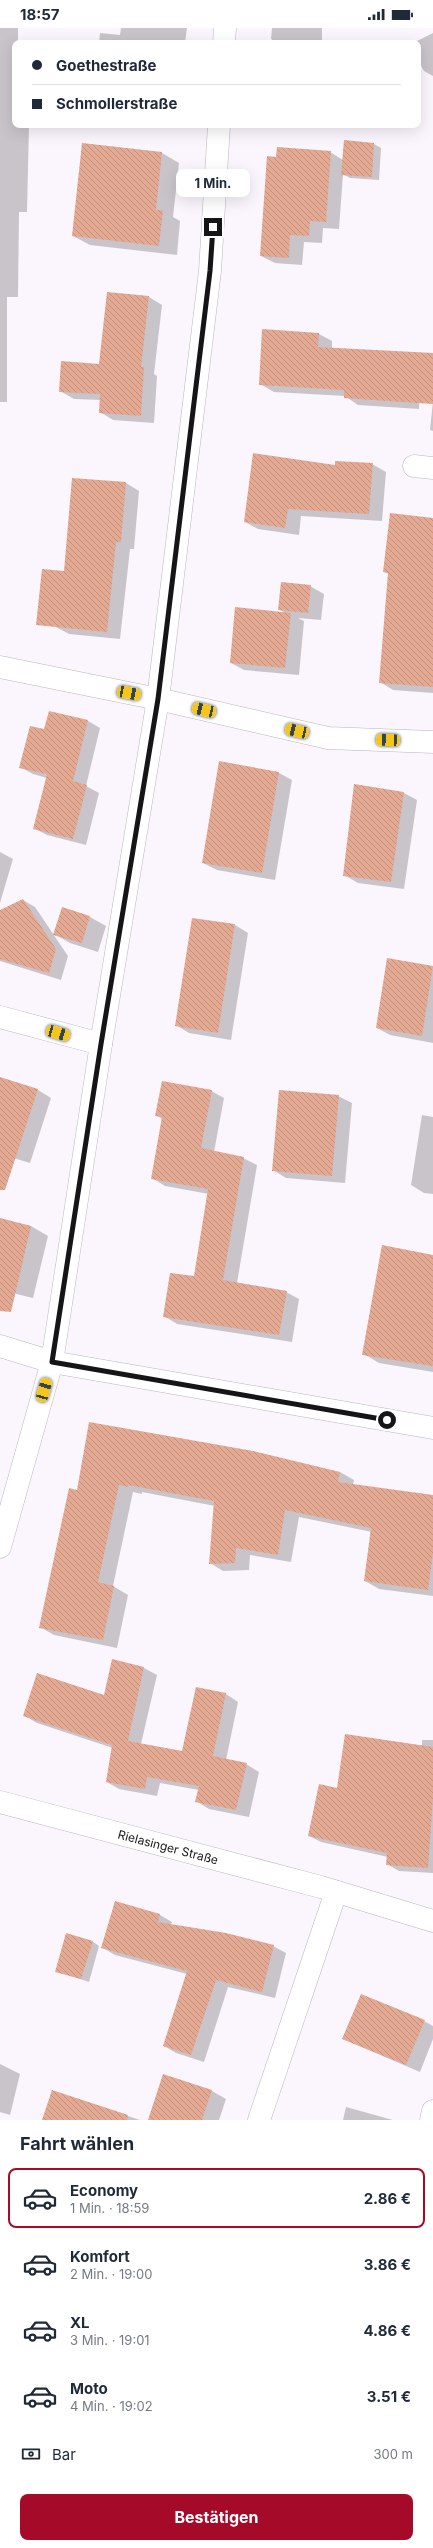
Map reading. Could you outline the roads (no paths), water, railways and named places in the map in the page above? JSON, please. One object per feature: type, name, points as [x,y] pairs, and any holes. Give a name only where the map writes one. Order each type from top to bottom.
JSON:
[{"type":"street","points":[[224,40],[225,28]]},
{"type":"street","points":[[0,1547],[52,1362],[101,1044],[158,699],[210,271],[219,128]]},
{"type":"street","points":[[0,667],[158,699],[328,738],[433,742]]},
{"type":"street","points":[[0,1017],[101,1044]]},
{"type":"street","points":[[0,1346],[52,1362],[433,1428]]},
{"type":"street","name":"Rielasinger Straße","points":[[0,1802],[336,1892],[433,1921]]},
{"type":"street","points":[[259,2120],[336,1892]]},
{"type":"street","points":[[431,2120],[433,2111]]}]
